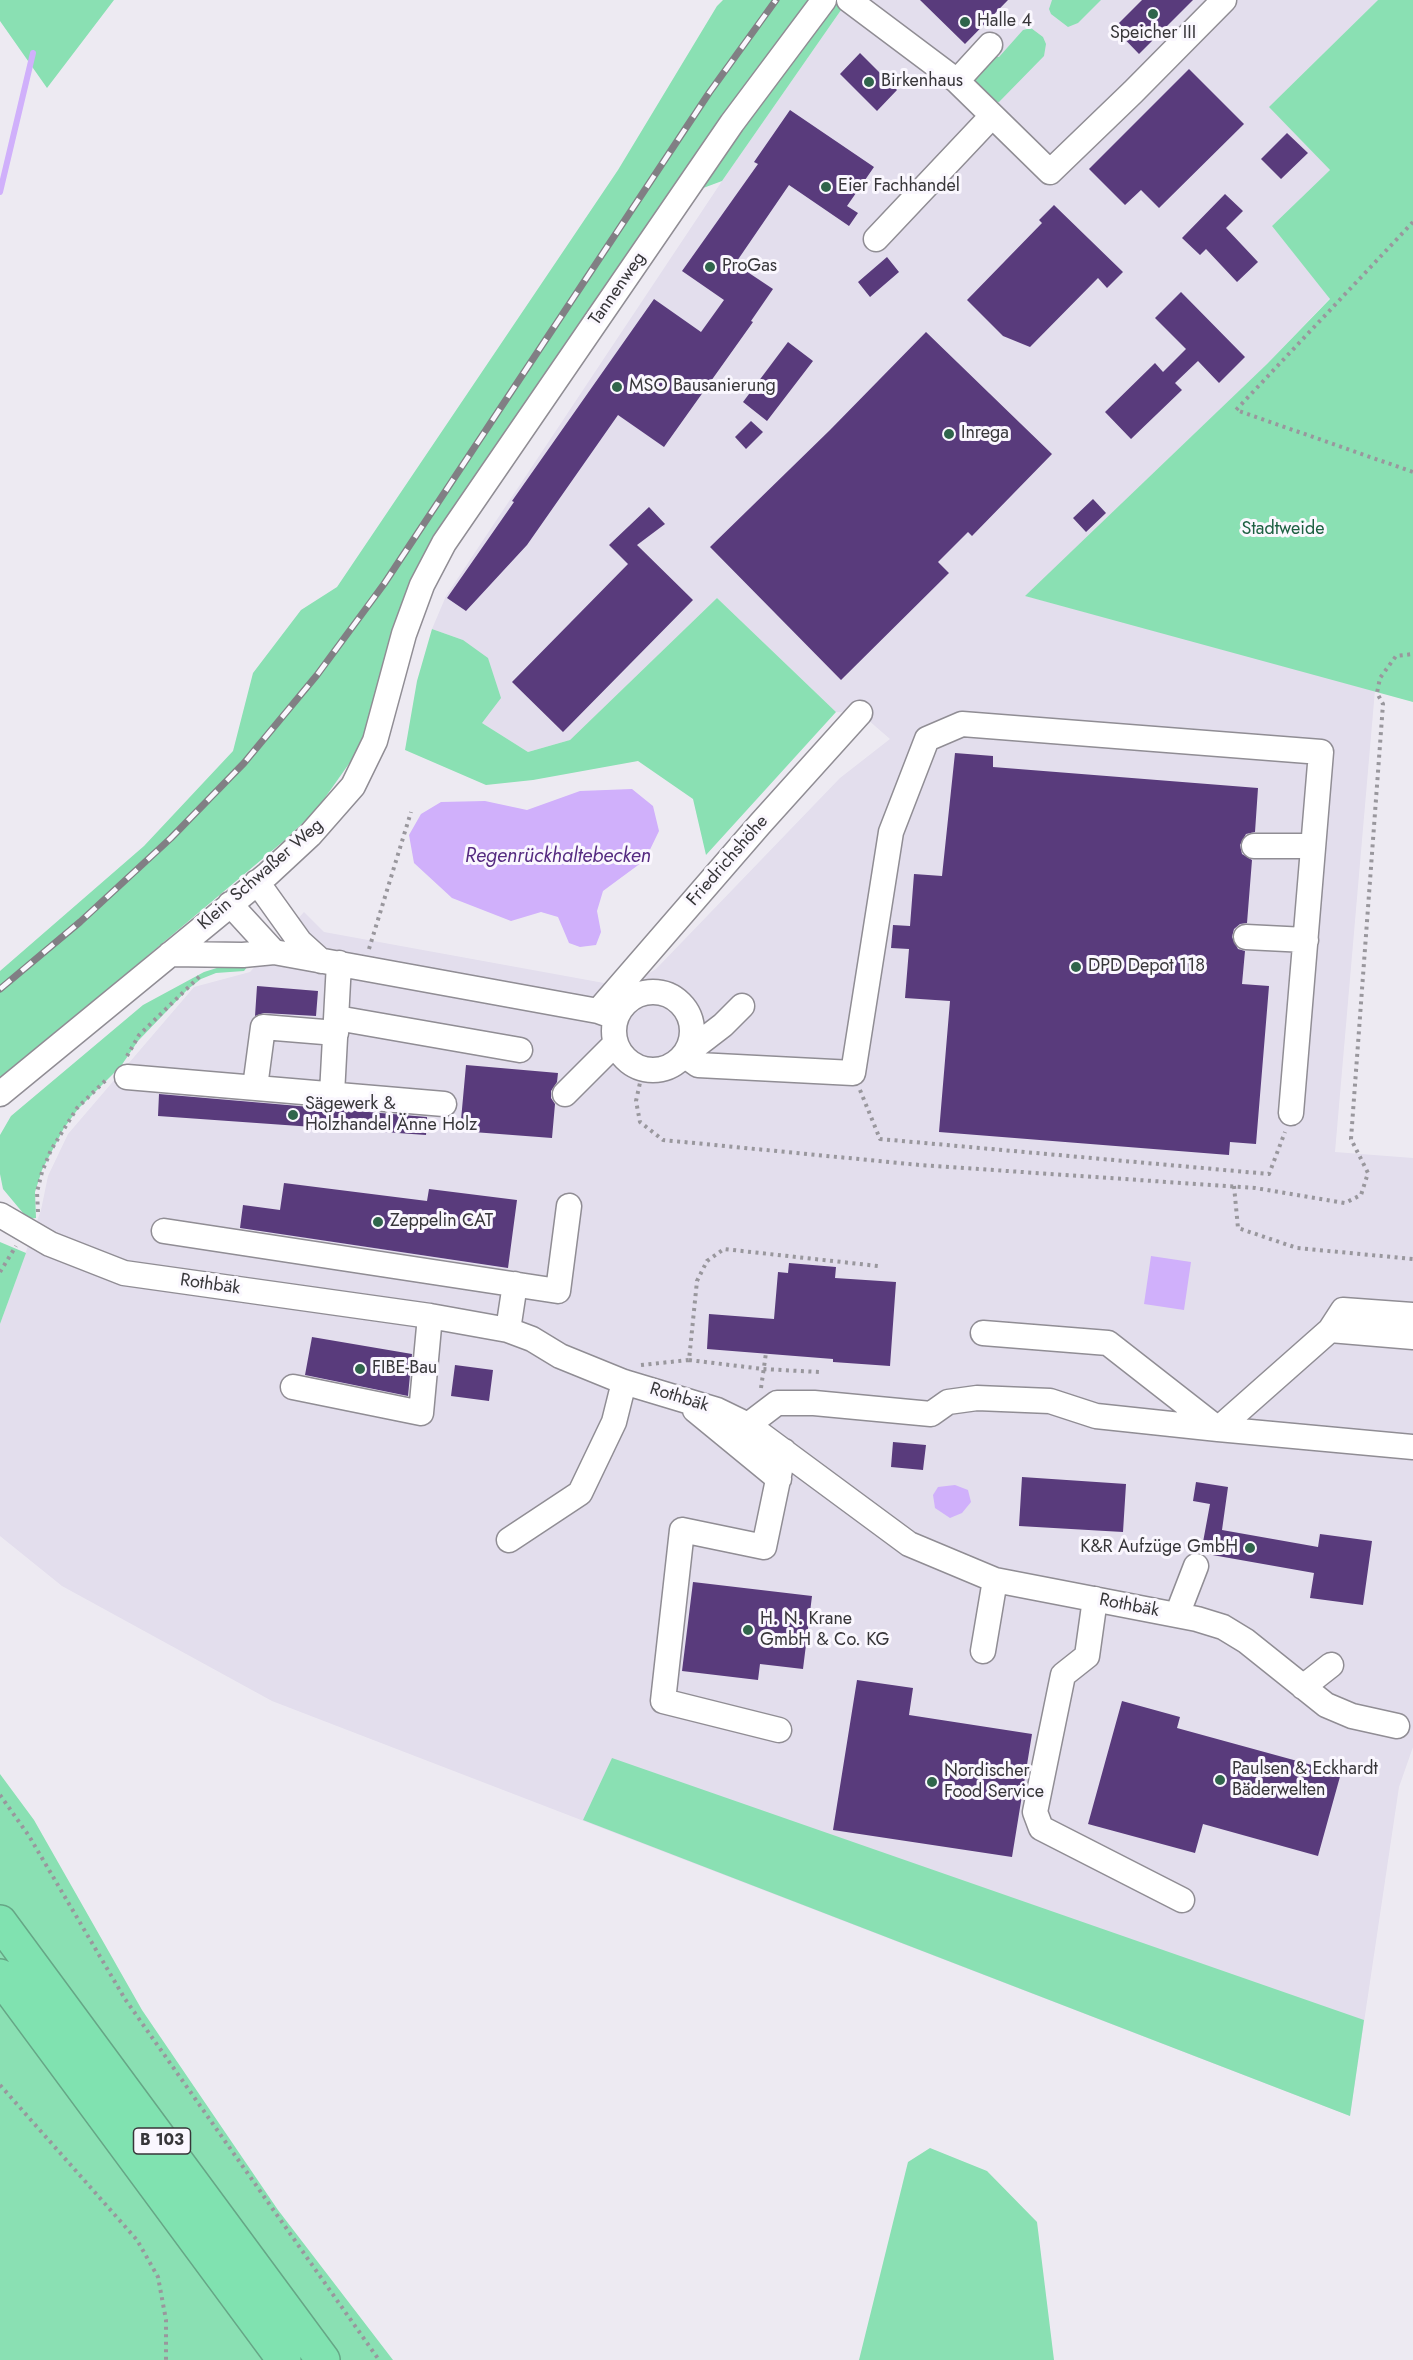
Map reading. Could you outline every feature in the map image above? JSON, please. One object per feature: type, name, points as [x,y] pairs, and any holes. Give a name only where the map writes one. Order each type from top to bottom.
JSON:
[{"type":"highway","name":"B 103","points":[[0,1922],[323,2360]]},
{"type":"highway","name":"B 103","points":[[0,1976],[284,2360]]},
{"type":"street","name":"Tannenweg","points":[[422,585],[444,543],[477,493],[732,123],[824,0]]},
{"type":"street","points":[[849,0],[957,81],[1050,172],[1224,0]]},
{"type":"street","points":[[957,81],[990,45]]},
{"type":"street","points":[[876,238],[992,116]]},
{"type":"street","name":"Klein Schwaßer Weg","points":[[0,1094],[257,882],[310,835],[353,786],[375,741],[404,634],[422,585]]},
{"type":"street","name":"Friedrichshöhe","points":[[607,1014],[760,824],[860,713]]},
{"type":"street","points":[[684,1055],[698,1065],[853,1073],[891,832],[927,739],[962,724],[1321,752],[1292,1113]]},
{"type":"street","points":[[1254,846],[1313,846]]},
{"type":"street","points":[[257,882],[300,942],[341,964]]},
{"type":"street","points":[[230,904],[274,952]]},
{"type":"street","points":[[1246,937],[1306,940]]},
{"type":"street","points":[[170,954],[243,955],[274,952],[607,1014],[629,999],[650,991],[672,996],[688,1012],[692,1034],[684,1055]]},
{"type":"street","points":[[332,1094],[341,964]]},
{"type":"street","points":[[607,1014],[615,1044],[626,1060],[644,1069],[666,1068],[723,1025],[742,1006]]},
{"type":"street","points":[[255,1087],[263,1027],[336,1026],[520,1050]]},
{"type":"street","points":[[565,1094],[615,1044]]},
{"type":"street","points":[[127,1077],[444,1104]]},
{"type":"street","name":"Rothbäk","points":[[0,1195],[4,1217],[50,1244],[124,1273],[430,1316],[508,1330],[531,1339],[560,1356],[630,1374],[681,1398],[753,1420],[784,1451],[909,1545],[995,1580],[1177,1615],[1222,1627],[1246,1641],[1326,1705],[1352,1716],[1397,1726]]},
{"type":"street","points":[[164,1231],[219,1247],[558,1291],[569,1206]]},
{"type":"street","points":[[508,1330],[515,1284]]},
{"type":"street","points":[[1218,1429],[1330,1330],[1343,1310],[1413,1315]]},
{"type":"street","points":[[293,1387],[421,1413],[430,1316]]},
{"type":"street","points":[[1330,1330],[1413,1337]]},
{"type":"street","points":[[983,1333],[1107,1343],[1218,1429]]},
{"type":"street","points":[[509,1540],[580,1493],[614,1422],[630,1374]]},
{"type":"street","points":[[681,1398],[779,1479]]},
{"type":"street","points":[[753,1420],[777,1403],[814,1403],[931,1414],[948,1402],[977,1398],[1029,1400],[1050,1401],[1096,1416],[1413,1447]]},
{"type":"street","points":[[779,1730],[663,1701],[682,1530],[764,1547],[784,1451]]},
{"type":"street","points":[[1177,1615],[1196,1566]]},
{"type":"street","points":[[983,1651],[995,1580]]},
{"type":"street","points":[[1095,1599],[1087,1656],[1063,1675],[1035,1812],[1041,1828],[1182,1900]]},
{"type":"street","points":[[1303,1687],[1331,1665]]},
{"type":"path","points":[[1413,222],[1236,410],[1413,472]]},
{"type":"path","points":[[644,1069],[636,1101],[640,1122],[663,1140],[920,1165],[1234,1186],[1346,1203],[1361,1195],[1368,1173],[1351,1139],[1383,704],[1377,693],[1380,678],[1396,656],[1413,654]]},
{"type":"path","points":[[341,964],[411,812]]},
{"type":"path","points":[[853,1073],[880,1139],[1269,1174],[1292,1113]]},
{"type":"path","points":[[1234,1186],[1238,1228],[1297,1248],[1413,1258]]},
{"type":"path","points":[[0,1272],[17,1244]]},
{"type":"path","points":[[689,1360],[697,1281],[707,1261],[724,1249],[878,1266]]},
{"type":"path","points":[[753,1420],[766,1353]]},
{"type":"path","points":[[630,1374],[689,1360],[763,1369],[819,1372]]},
{"type":"path","points":[[0,1795],[29,1836],[125,1999],[379,2360]]},
{"type":"path","points":[[0,2085],[137,2240],[158,2277],[166,2320],[166,2360]]},
{"type":"shaded area","points":[[848,0],[1378,0],[1270,107],[1330,170],[1272,226],[1330,298],[1267,364],[1026,596],[1375,690],[1335,1152],[1413,1158],[1413,1747],[1399,1787],[1350,2116],[272,1701],[62,1586],[0,1536],[0,1324],[41,1210],[48,1176],[68,1134],[194,987],[250,972],[304,912],[324,932],[626,987],[656,969],[840,778],[890,739],[860,713],[836,712],[717,598],[570,740],[528,752],[482,723],[463,640],[432,629],[446,596],[722,181]]},
{"type":"green space","points":[[0,0],[114,0],[47,88],[0,21]]},
{"type":"green space","points":[[723,0],[848,0],[722,181],[671,200],[507,435],[376,700],[358,751],[317,809],[286,839],[0,1080],[0,971],[144,846],[233,751],[253,673],[301,610],[337,587],[618,170],[717,6]]},
{"type":"green space","points":[[1052,0],[1101,0],[1078,23],[1068,27],[1051,14],[1049,9]]},
{"type":"green space","name":"Stadtweide","points":[[1378,0],[1413,0],[1413,702],[1025,596],[1267,364],[1330,299],[1272,226],[1330,170],[1269,107]]},
{"type":"green space","points":[[1031,28],[1043,37],[1046,44],[1044,56],[999,102],[989,101],[974,81],[974,76],[993,56],[999,57],[1023,30]]},
{"type":"green space","points":[[717,598],[836,712],[706,855],[693,799],[638,761],[533,780],[486,785],[405,750],[417,681],[432,629],[463,640],[488,658],[501,698],[482,723],[528,752],[570,740]]},
{"type":"green space","points":[[248,966],[244,971],[216,973],[201,979],[188,989],[138,1041],[121,1066],[78,1109],[64,1128],[42,1170],[35,1192],[36,1218],[28,1219],[3,1189],[0,1174],[0,1135],[11,1116],[143,1005],[204,972],[220,967]]},
{"type":"green space","points":[[0,1242],[26,1253],[0,1324]]},
{"type":"green space","points":[[612,1758],[1364,2020],[1350,2116],[583,1820]]},
{"type":"green space","points":[[0,1774],[34,1820],[142,2010],[278,2210],[393,2360],[0,2360]]},
{"type":"green space","points":[[930,2148],[987,2171],[1037,2222],[1054,2360],[859,2360],[908,2162]]},
{"type":"water","name":"Regenrückhaltebecken","points":[[632,789],[653,806],[659,831],[645,860],[603,891],[597,911],[601,932],[596,945],[580,947],[569,943],[558,917],[541,912],[511,921],[452,898],[414,863],[409,835],[421,814],[441,802],[485,801],[527,810],[580,791]]},
{"type":"water","points":[[1151,1256],[1191,1262],[1184,1310],[1144,1304]]},
{"type":"water","points":[[955,1485],[968,1490],[971,1502],[962,1513],[950,1518],[935,1508],[933,1495],[938,1487]]},
{"type":"building","name":"Halle 4","points":[[920,0],[1008,0],[965,44]]},
{"type":"building","name":"Speicher III","points":[[1142,0],[1193,0],[1139,54],[1114,28]]},
{"type":"building","name":"Birkenhaus","points":[[860,53],[897,90],[877,111],[840,74]]},
{"type":"building","points":[[1189,69],[1244,124],[1159,208],[1141,190],[1125,205],[1089,169]]},
{"type":"building","points":[[790,110],[874,167],[847,206],[858,213],[849,226],[789,185],[737,261],[739,263],[737,265],[773,289],[751,321],[753,322],[664,447],[618,415],[527,545],[466,611],[447,598],[654,299],[701,332],[724,300],[682,271],[758,164],[754,162]]},
{"type":"building","points":[[1287,133],[1308,153],[1281,179],[1261,159]]},
{"type":"building","points":[[1225,194],[1243,211],[1226,228],[1258,262],[1237,282],[1206,249],[1200,255],[1182,238]]},
{"type":"building","points":[[1054,205],[1123,272],[1107,288],[1098,278],[1030,347],[1003,336],[967,300],[1042,223],[1039,220]]},
{"type":"building","points":[[887,257],[899,272],[870,297],[858,282]]},
{"type":"building","points":[[1181,292],[1245,357],[1219,383],[1198,361],[1175,383],[1182,390],[1131,439],[1105,412],[1155,363],[1163,372],[1186,349],[1155,318]]},
{"type":"building","points":[[926,332],[1052,454],[972,536],[968,532],[938,562],[949,573],[841,680],[710,547]]},
{"type":"building","points":[[788,342],[813,361],[767,421],[743,402]]},
{"type":"building","points":[[751,421],[763,432],[746,449],[735,437]]},
{"type":"building","points":[[1093,499],[1106,513],[1086,532],[1073,518]]},
{"type":"building","points":[[649,507],[665,524],[637,545],[693,600],[563,732],[512,682],[628,564],[609,545]]},
{"type":"building","name":"DPD Depot 118","points":[[955,753],[993,756],[993,767],[1258,788],[1255,832],[1246,834],[1240,845],[1242,854],[1252,860],[1247,923],[1240,924],[1234,929],[1232,937],[1238,949],[1245,951],[1242,984],[1269,986],[1256,1144],[1230,1142],[1229,1155],[939,1132],[950,1001],[905,998],[909,949],[891,948],[893,925],[910,926],[914,874],[942,876]]},
{"type":"building","points":[[257,986],[318,991],[316,1016],[264,1013],[255,1016]]},
{"type":"building","points":[[466,1065],[558,1073],[557,1082],[551,1091],[551,1098],[555,1104],[552,1138],[460,1131]]},
{"type":"building","name":"Sägewerk & Holzhandel Änne Holz","points":[[159,1094],[427,1117],[426,1135],[158,1116]]},
{"type":"building","name":"Zeppelin CAT","points":[[284,1183],[427,1201],[429,1189],[517,1200],[508,1268],[240,1228],[243,1205],[280,1210]]},
{"type":"building","points":[[789,1263],[836,1267],[835,1278],[896,1282],[890,1366],[707,1349],[709,1314],[774,1319],[778,1272],[788,1273]]},
{"type":"building","name":"FIBE-Bau","points":[[312,1337],[412,1354],[408,1396],[305,1375]]},
{"type":"building","points":[[455,1365],[493,1370],[489,1401],[451,1396]]},
{"type":"building","points":[[893,1442],[926,1445],[923,1470],[891,1467]]},
{"type":"building","points":[[1022,1477],[1126,1484],[1123,1532],[1019,1526]]},
{"type":"building","points":[[1196,1482],[1228,1487],[1222,1530],[1318,1547],[1320,1534],[1372,1541],[1363,1605],[1310,1598],[1314,1573],[1201,1553],[1210,1504],[1193,1501]]},
{"type":"building","name":"H. N. Krane GmbH & Co. KG","points":[[693,1582],[812,1596],[803,1669],[760,1664],[758,1680],[682,1671]]},
{"type":"building","name":"Nordischer Food Service","points":[[857,1680],[913,1688],[909,1715],[1032,1734],[1012,1857],[833,1830]]},
{"type":"building","name":"Paulsen & Eckhardt Bäderwelten","points":[[1122,1701],[1180,1717],[1177,1728],[1341,1773],[1318,1856],[1203,1824],[1195,1853],[1088,1824]]},
{"type":"waterway","points":[[0,192],[33,53]]},
{"type":"railway","points":[[0,989],[80,922],[171,838],[244,763],[317,675],[384,584],[709,93],[776,0]]},
{"type":"place","name":"Speicher III","points":[[1153,14]]},
{"type":"place","name":"Halle 4","points":[[965,22]]},
{"type":"place","name":"Birkenhaus","points":[[869,82]]},
{"type":"place","name":"Eier Fachhandel","points":[[826,187]]},
{"type":"place","name":"ProGas","points":[[710,267]]},
{"type":"place","name":"MSO Bausanierung","points":[[617,387]]},
{"type":"place","name":"Inrega","points":[[949,434]]},
{"type":"place","name":"DPD Depot 118","points":[[1076,967]]},
{"type":"place","name":"Sägewerk & Holzhandel Änne Holz","points":[[293,1115]]},
{"type":"place","name":"Zeppelin CAT","points":[[378,1222]]},
{"type":"place","name":"FIBE-Bau","points":[[360,1369]]},
{"type":"place","name":"K&R Aufzüge GmbH","points":[[1250,1548]]},
{"type":"place","name":"H. N. Krane GmbH & Co. KG","points":[[748,1630]]},
{"type":"place","name":"Paulsen & Eckhardt Bäderwelten","points":[[1220,1780]]},
{"type":"place","name":"Nordischer Food Service","points":[[932,1782]]}]
